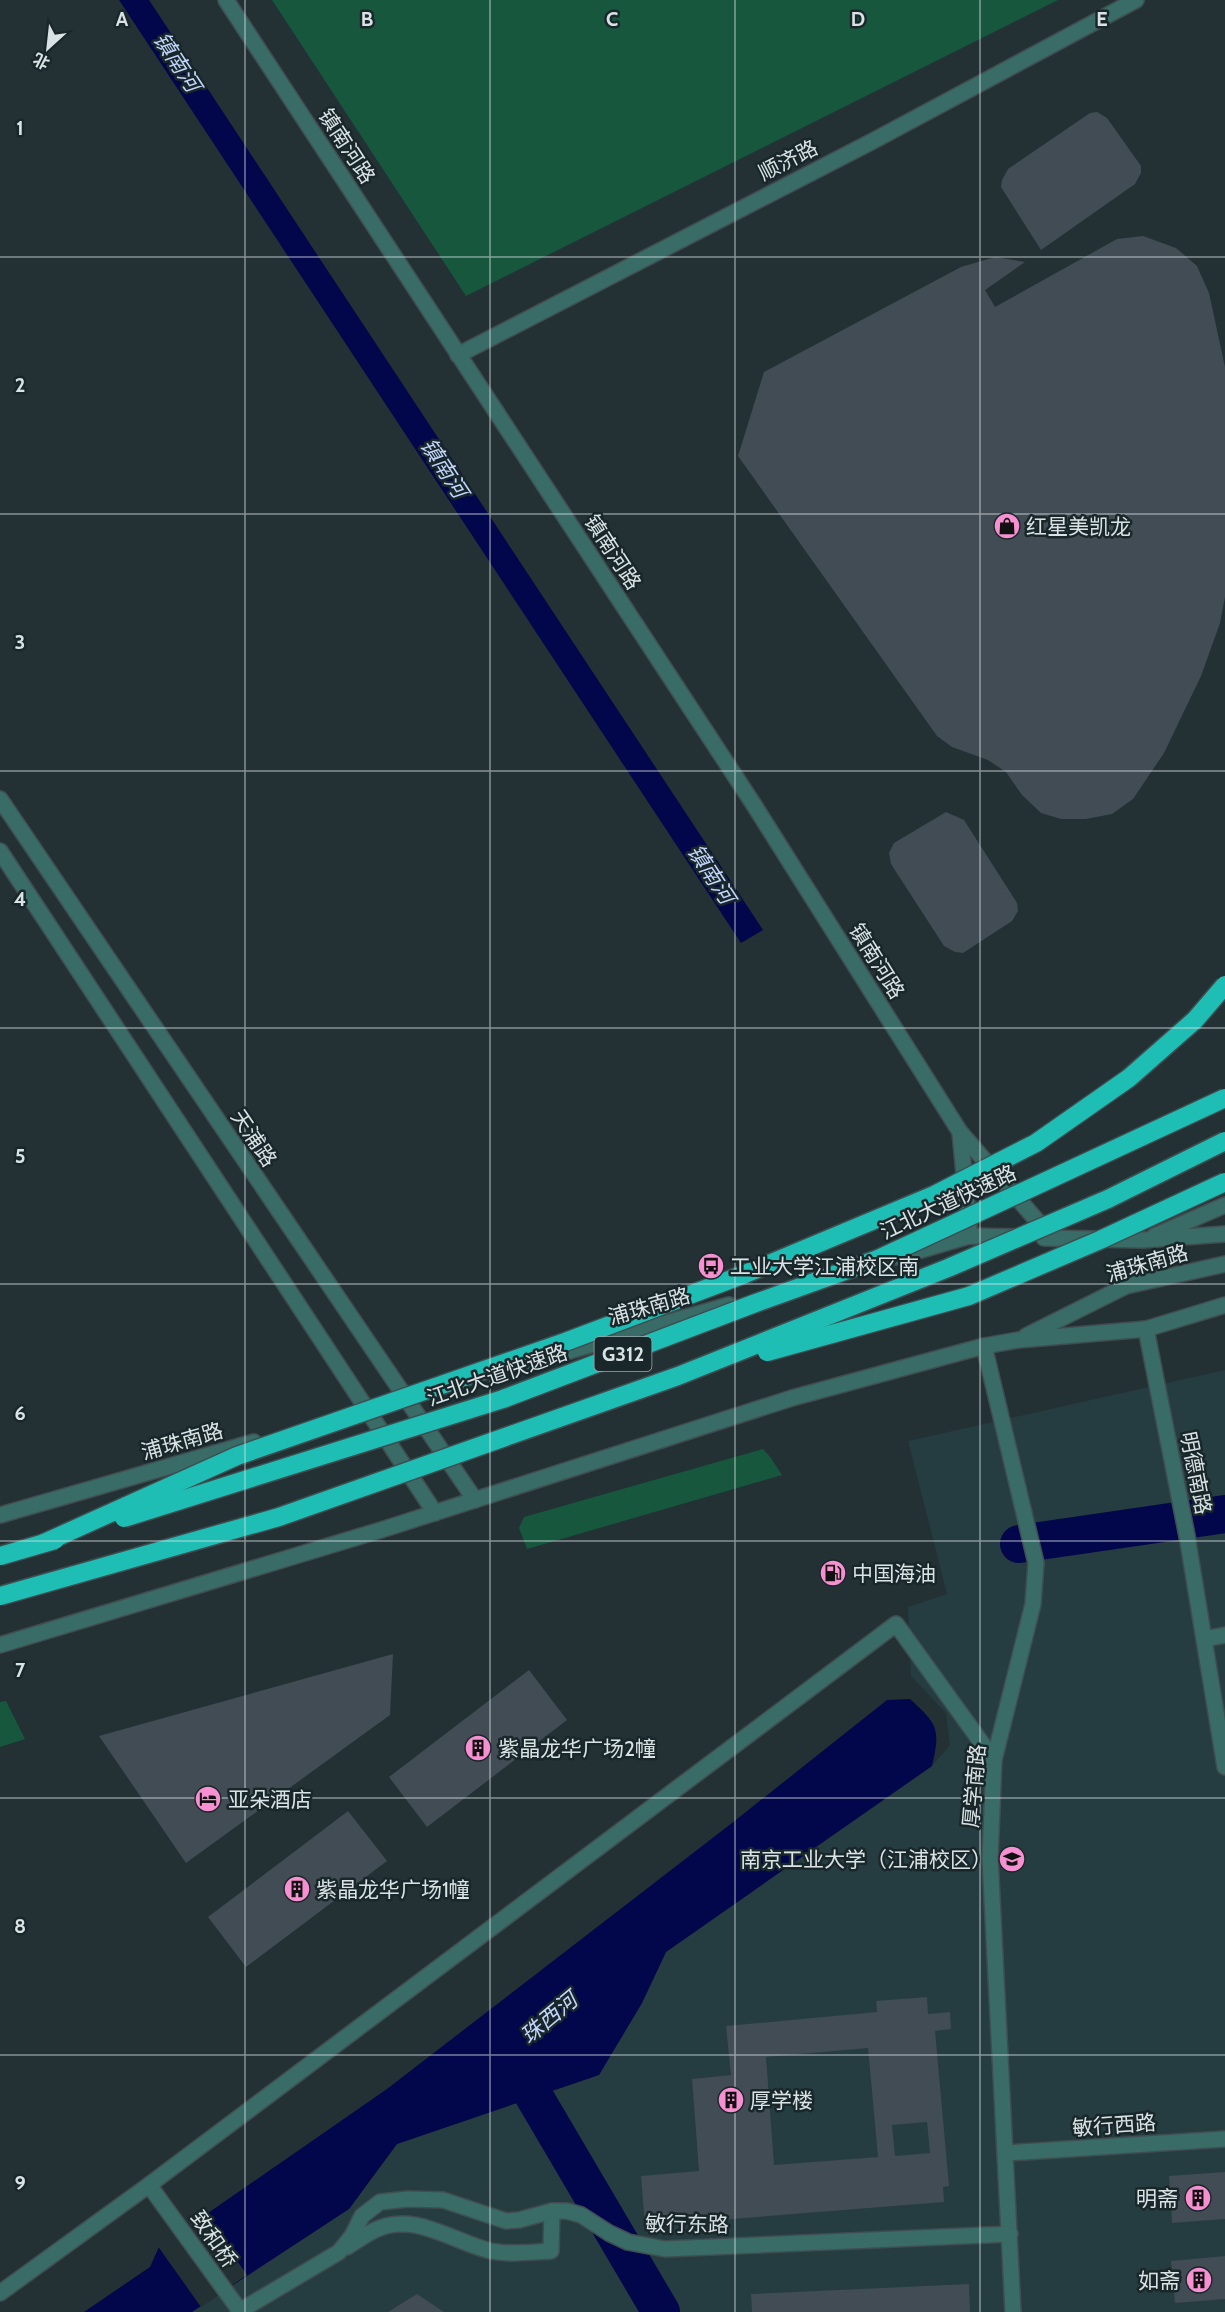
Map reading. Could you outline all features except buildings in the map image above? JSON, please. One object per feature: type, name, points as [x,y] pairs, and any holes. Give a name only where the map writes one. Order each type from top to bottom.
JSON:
[{"type":"highway","points":[[44,1543],[237,1456],[565,1342],[746,1274],[934,1195],[1036,1143],[1130,1078],[1195,1020],[1225,985]]},
{"type":"highway","name":"江北大道快速路","points":[[0,1556],[503,1400],[753,1304],[878,1259],[1225,1098]]},
{"type":"highway","name":"G312","points":[[0,1596],[279,1517],[678,1376],[948,1268],[1108,1199],[1225,1141]]},
{"type":"highway","points":[[678,1376],[969,1296],[1100,1240],[1225,1182]]},
{"type":"street","name":"镇南河路","points":[[226,0],[748,795],[960,1132],[1052,1238]]},
{"type":"street","name":"顺济路","points":[[458,355],[871,142],[1136,0]]},
{"type":"street","name":"天浦路","points":[[0,799],[475,1500]]},
{"type":"street","points":[[0,851],[435,1513]]},
{"type":"street","points":[[960,1132],[969,1236]]},
{"type":"street","name":"浦珠南路","points":[[1143,1240],[1225,1205]]},
{"type":"street","name":"浦珠南路","points":[[0,1515],[969,1236],[1143,1240],[1225,1234]]},
{"type":"street","name":"浦珠南路","points":[[1018,1340],[1126,1286],[1225,1264]]},
{"type":"street","name":"浦珠南路","points":[[0,1645],[435,1513],[792,1398],[984,1346],[1018,1340],[1146,1329],[1225,1305]]},
{"type":"street","name":"明德南路","points":[[1146,1329],[1175,1469],[1225,1767]]},
{"type":"street","name":"厚学南路","points":[[984,1346],[1036,1563],[1033,1604],[994,1760],[990,1858],[1013,2312]]},
{"type":"street","points":[[0,2293],[149,2185],[896,1624],[994,1760]]},
{"type":"street","points":[[1204,1639],[1225,1635]]},
{"type":"street","name":"敏行西路","points":[[1006,2153],[1225,2139]]},
{"type":"street","name":"致和桥","points":[[149,2185],[239,2312]]},
{"type":"street","name":"敏行东路","points":[[239,2312],[339,2252],[352,2236],[362,2216],[380,2202],[408,2199],[443,2199],[506,2221],[552,2211],[567,2211],[580,2215],[628,2242],[665,2249],[1010,2234]]},
{"type":"street","points":[[339,2252],[376,2229],[398,2224],[421,2225],[489,2250],[511,2254],[551,2251],[552,2211]]},
{"type":"shaded area","name":"南京工业大学（江浦校区）","points":[[1225,1370],[1225,2312],[192,2312],[349,2209],[397,2144],[599,2075],[642,2003],[666,1952],[932,1766],[950,1745],[946,1713],[911,1676],[908,1607],[947,1594],[908,1441]]},
{"type":"green space","points":[[272,0],[1058,0],[466,296]]},
{"type":"green space","points":[[763,1449],[782,1475],[527,1549],[519,1528],[524,1517]]},
{"type":"green space","points":[[6,1701],[25,1739],[0,1747],[0,1702]]},
{"type":"water","name":"镇南河","points":[[119,0],[149,0],[763,930],[741,943]]},
{"type":"water","name":"珠西河","points":[[910,1699],[931,1721],[934,1728],[936,1743],[932,1766],[666,1952],[642,2003],[599,2075],[397,2144],[349,2209],[192,2312],[84,2312],[150,2267],[159,2247],[387,2089],[732,1823],[887,1700]]},
{"type":"pier","points":[[204,2213],[247,2275],[201,2307],[157,2245]]},
{"type":"waterway","points":[[1019,1544],[1225,1514]]},
{"type":"waterway","points":[[508,2052],[661,2312]]},
{"type":"place","name":"红星美凯龙","points":[[1007,526]]},
{"type":"place","name":"工业大学江浦校区南","points":[[711,1266]]},
{"type":"place","name":"中国海油","points":[[833,1573]]},
{"type":"place","name":"紫晶龙华广场2幢","points":[[478,1748]]},
{"type":"place","name":"亚朵酒店","points":[[208,1799]]},
{"type":"place","name":"南京工业大学（江浦校区）","points":[[1012,1859]]},
{"type":"place","name":"紫晶龙华广场1幢","points":[[297,1889]]},
{"type":"place","name":"厚学楼","points":[[731,2100]]},
{"type":"place","name":"明斋","points":[[1198,2198]]},
{"type":"place","name":"如斋","points":[[1199,2280]]}]
